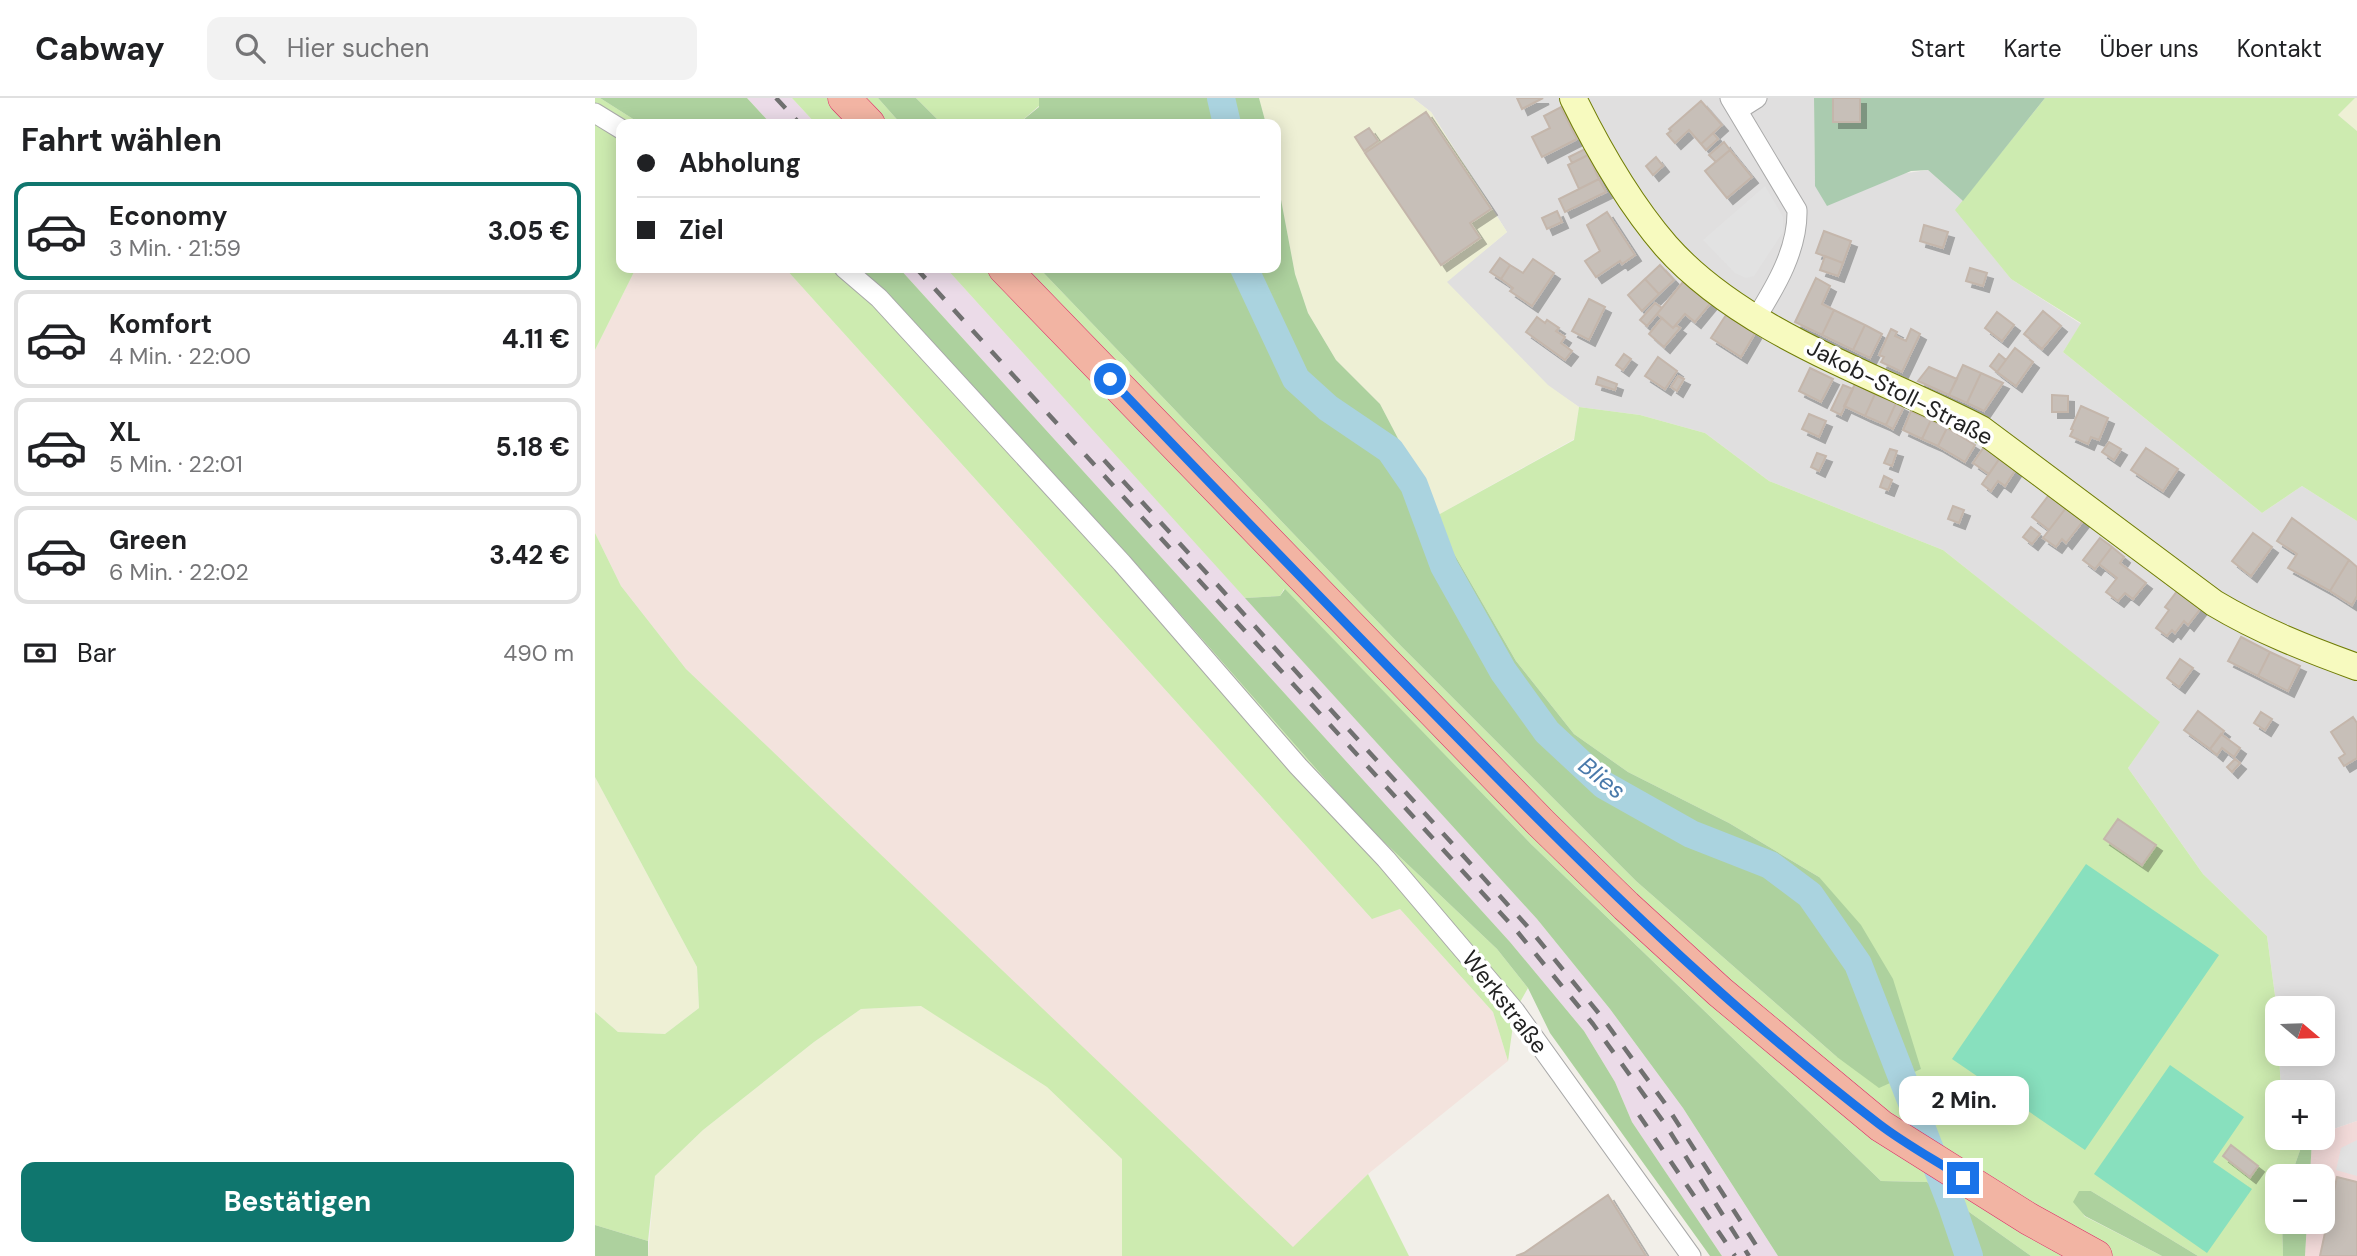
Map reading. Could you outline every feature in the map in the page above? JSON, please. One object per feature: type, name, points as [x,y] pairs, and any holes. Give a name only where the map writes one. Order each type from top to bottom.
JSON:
[{"type":"highway","points":[[844,98],[864,119]]},
{"type":"highway","points":[[1009,273],[1550,832],[1720,992],[1881,1126],[2029,1219],[2096,1256]]},
{"type":"main road","name":"Jakob-Stoll-Straße","points":[[1573,98],[1618,181],[1660,238],[1702,279],[1756,318],[1839,362],[1981,429],[2214,603],[2239,618],[2302,648],[2357,667]]},
{"type":"street","points":[[1756,318],[1784,268],[1797,230],[1797,210],[1734,104],[1757,98]]},
{"type":"street","points":[[595,113],[616,126]]},
{"type":"street","name":"Werkstraße","points":[[850,273],[879,298],[1122,562],[1298,766],[1386,859],[1515,1011],[1691,1256]]},
{"type":"shaded area","points":[[747,98],[792,98],[811,119],[766,119]]},
{"type":"shaded area","points":[[1413,98],[1814,98],[1815,186],[1928,170],[1963,201],[1956,210],[2011,279],[2081,324],[2063,352],[2262,513],[2302,486],[2357,521],[2357,1121],[2335,1129],[2335,1080],[2280,1080],[2280,1066],[2335,1066],[2335,996],[2275,996],[2267,936],[2203,874],[2128,768],[2159,722],[1943,550],[1769,481],[1705,433],[1640,415],[1579,407],[1548,386],[1446,282],[1507,232],[1431,112]]},
{"type":"shaded area","points":[[1765,186],[1783,217],[1783,232],[1754,276],[1746,278],[1735,273],[1703,240]]},
{"type":"shaded area","points":[[634,273],[790,273],[1371,918],[1400,909],[1493,1012],[1508,1061],[1368,1174],[1293,1248],[686,669],[621,586],[595,533],[595,350]]},
{"type":"shaded area","points":[[904,273],[951,273],[1537,919],[1610,1009],[1683,1108],[1778,1256],[1722,1256],[1632,1122],[1615,1082],[1584,1031],[1510,942]]},
{"type":"shaded area","points":[[2357,1121],[2357,1256],[2305,1256],[2306,1234],[2335,1234],[2335,1164],[2311,1164],[2311,1150],[2335,1150],[2335,1129]]},
{"type":"shaded area","points":[[2357,1140],[2357,1176],[2336,1170],[2341,1148]]},
{"type":"green space","points":[[595,98],[600,98],[633,119],[616,119],[616,273],[634,273],[595,350]]},
{"type":"green space","points":[[600,98],[747,98],[766,119],[633,119]]},
{"type":"green space","points":[[792,98],[878,98],[897,119],[811,119]]},
{"type":"green space","points":[[878,98],[916,98],[937,119],[897,119]]},
{"type":"green space","points":[[916,98],[1039,98],[1039,106],[1024,119],[937,119]]},
{"type":"green space","points":[[1039,98],[1259,98],[1265,119],[1024,119],[1039,107]]},
{"type":"green space","points":[[1259,98],[1413,98],[1431,112],[1507,232],[1447,282],[1548,385],[1579,407],[1574,439],[1438,515],[1380,404],[1336,360],[1308,313],[1295,274],[1281,200],[1281,119],[1265,119]]},
{"type":"green space","points":[[1814,98],[2045,98],[1963,201],[1928,170],[1911,171],[1827,206],[1815,186]]},
{"type":"green space","points":[[2045,98],[2355,98],[2338,115],[2357,131],[2357,521],[2302,486],[2262,513],[2063,352],[2081,323],[2011,279],[1955,210]]},
{"type":"green space","points":[[2357,98],[2357,131],[2338,115]]},
{"type":"green space","points":[[1281,200],[1295,274],[1308,313],[1336,360],[1380,404],[1438,515],[1449,545],[1516,661],[1574,734],[1628,772],[1729,823],[1819,877],[1861,925],[1893,979],[1921,1069],[1879,1088],[1837,1057],[1636,881],[1401,646],[1044,273],[1281,273]]},
{"type":"green space","points":[[790,273],[863,273],[1130,557],[1362,821],[1497,949],[1528,988],[1515,1011],[1508,1061],[1493,1012],[1400,909],[1372,919]]},
{"type":"green space","points":[[863,273],[904,273],[1510,942],[1584,1031],[1615,1082],[1632,1122],[1722,1256],[1710,1256],[1550,1033],[1528,988],[1497,949],[1362,821],[1130,557]]},
{"type":"green space","points":[[951,273],[1044,273],[1401,646],[1636,881],[1837,1057],[1819,877],[1729,823],[1628,772],[1574,734],[1516,661],[1449,545],[1438,515],[1574,440],[1579,407],[1640,415],[1705,433],[1769,481],[1943,550],[2160,722],[2128,768],[2203,874],[2267,936],[2275,996],[2265,996],[2265,1066],[2280,1066],[2280,1080],[2265,1080],[2265,1150],[2300,1150],[2295,1164],[2265,1164],[2265,1234],[2282,1234],[2283,1256],[2198,1256],[2091,1191],[2079,1191],[2084,1216],[2162,1256],[2031,1256],[1927,1182],[1881,1181],[1531,844],[1284,589],[1280,596],[1245,598]]},
{"type":"green space","points":[[595,533],[621,586],[686,669],[1293,1247],[1368,1174],[1409,1256],[1122,1256],[1122,1159],[1047,1087],[921,1006],[861,1009],[814,1042],[703,1130],[655,1176],[648,1241],[595,1225],[595,1012],[618,1032],[665,1034],[699,1008],[697,967],[595,777]]},
{"type":"green space","points":[[1285,589],[1531,844],[1881,1181],[1927,1182],[2031,1256],[1778,1256],[1683,1108],[1610,1009],[1537,919],[1245,598],[1280,596]]},
{"type":"green space","points":[[595,777],[697,967],[699,1008],[665,1034],[618,1032],[595,1012]]},
{"type":"green space","points":[[2086,864],[2219,955],[2085,1150],[1952,1059]]},
{"type":"green space","points":[[922,1006],[1047,1087],[1122,1159],[1122,1256],[648,1256],[655,1176],[703,1130],[814,1042],[861,1009]]},
{"type":"green space","points":[[2170,1065],[2244,1117],[2213,1162],[2252,1189],[2207,1253],[2094,1174]]},
{"type":"green space","points":[[2300,1150],[2311,1150],[2311,1164],[2295,1164]]},
{"type":"green space","points":[[2079,1191],[2091,1191],[2198,1256],[2162,1256],[2085,1216],[2073,1202]]},
{"type":"green space","points":[[595,1225],[648,1241],[648,1256],[595,1256]]},
{"type":"green space","points":[[2282,1234],[2306,1234],[2305,1256],[2283,1256]]},
{"type":"building","points":[[1517,98],[1543,98],[1522,109]]},
{"type":"building","points":[[1833,98],[1860,98],[1860,122],[1833,122]]},
{"type":"building","points":[[1701,101],[1722,125],[1701,144],[1689,130],[1675,143],[1667,134],[1671,131],[1669,129]]},
{"type":"building","points":[[1561,107],[1577,139],[1542,157],[1532,137],[1550,128],[1544,116]]},
{"type":"building","points":[[1426,112],[1491,209],[1470,223],[1480,238],[1441,265],[1365,153]]},
{"type":"building","points":[[1369,128],[1378,141],[1364,151],[1355,137]]},
{"type":"building","points":[[1713,133],[1718,139],[1706,150],[1701,144]]},
{"type":"building","points":[[1724,142],[1730,150],[1716,162],[1709,155]]},
{"type":"building","points":[[1585,149],[1588,155],[1572,163],[1569,157]]},
{"type":"building","points":[[1730,150],[1752,177],[1727,198],[1705,171]]},
{"type":"building","points":[[1588,155],[1599,179],[1579,189],[1568,165]]},
{"type":"building","points":[[1656,157],[1663,166],[1653,175],[1646,166]]},
{"type":"building","points":[[1599,179],[1606,192],[1565,212],[1559,199]]},
{"type":"building","points":[[1557,211],[1562,222],[1547,229],[1542,218]]},
{"type":"building","points":[[1607,212],[1635,255],[1622,264],[1620,261],[1596,277],[1585,261],[1600,251],[1587,225]]},
{"type":"building","points":[[1924,225],[1948,232],[1943,248],[1920,241]]},
{"type":"building","points":[[1824,231],[1851,241],[1843,263],[1816,253]]},
{"type":"building","points":[[1825,256],[1843,263],[1838,276],[1820,270]]},
{"type":"building","points":[[1500,258],[1510,265],[1501,279],[1490,272]]},
{"type":"building","points":[[1533,259],[1554,273],[1532,306],[1510,291],[1513,288],[1501,279],[1510,265],[1523,273]]},
{"type":"building","points":[[1660,265],[1674,280],[1659,294],[1645,279]]},
{"type":"building","points":[[1970,268],[1987,273],[1983,286],[1966,281]]},
{"type":"building","points":[[1816,278],[1830,286],[1822,304],[1834,310],[1822,335],[1795,322]]},
{"type":"building","points":[[1645,279],[1659,294],[1642,311],[1628,295]]},
{"type":"building","points":[[1683,282],[1710,304],[1695,322],[1685,314],[1673,328],[1657,314]]},
{"type":"building","points":[[1589,299],[1605,307],[1589,340],[1572,331]]},
{"type":"building","points":[[1655,303],[1662,308],[1647,326],[1640,320]]},
{"type":"building","points":[[1834,310],[1865,325],[1853,350],[1822,335]]},
{"type":"building","points":[[2043,311],[2061,326],[2042,349],[2024,334]]},
{"type":"building","points":[[1997,312],[2014,325],[2002,341],[1985,328]]},
{"type":"building","points":[[1726,315],[1755,333],[1741,357],[1711,338]]},
{"type":"building","points":[[1537,317],[1559,328],[1556,331],[1565,337],[1561,343],[1572,351],[1565,360],[1526,332]]},
{"type":"building","points":[[1662,318],[1673,328],[1676,325],[1680,328],[1664,347],[1649,334]]},
{"type":"building","points":[[1865,325],[1882,334],[1870,358],[1853,350]]},
{"type":"building","points":[[1891,329],[1897,332],[1895,336],[1906,341],[1911,329],[1920,334],[1902,372],[1881,362],[1884,357],[1879,355]]},
{"type":"building","points":[[2015,348],[2033,362],[2016,386],[1997,372]]},
{"type":"building","points":[[1624,354],[1631,359],[1623,370],[1616,365]]},
{"type":"building","points":[[1999,354],[2006,360],[1997,372],[1990,366]]},
{"type":"building","points":[[1658,357],[1677,371],[1665,389],[1645,376]]},
{"type":"building","points":[[1963,365],[1981,373],[1967,403],[1949,395]]},
{"type":"building","points":[[1929,367],[1957,379],[1949,395],[1918,381]]},
{"type":"building","points":[[1810,368],[1833,379],[1821,402],[1799,391]]},
{"type":"building","points":[[1981,373],[2003,383],[1984,411],[1967,403]]},
{"type":"building","points":[[1678,376],[1684,379],[1677,391],[1671,387]]},
{"type":"building","points":[[1598,377],[1617,384],[1615,390],[1596,384]]},
{"type":"building","points":[[1855,384],[1875,394],[1865,416],[1844,406]]},
{"type":"building","points":[[1843,385],[1853,389],[1841,415],[1831,410]]},
{"type":"building","points":[[1875,394],[1896,403],[1886,425],[1865,416]]},
{"type":"building","points":[[2052,395],[2068,396],[2068,412],[2052,412]]},
{"type":"building","points":[[1896,403],[1904,407],[1893,429],[1886,425]]},
{"type":"building","points":[[2081,406],[2108,418],[2099,440],[2091,437],[2088,444],[2070,436]]},
{"type":"building","points":[[1911,411],[1931,420],[1922,439],[1903,430]]},
{"type":"building","points":[[1809,414],[1826,421],[1819,437],[1802,429]]},
{"type":"building","points":[[1931,420],[1947,428],[1938,446],[1922,439]]},
{"type":"building","points":[[1947,428],[1975,445],[1965,462],[1938,446]]},
{"type":"building","points":[[2109,442],[2121,449],[2114,460],[2102,452]]},
{"type":"building","points":[[1984,447],[2000,458],[1989,474],[1973,463]]},
{"type":"building","points":[[2146,448],[2178,469],[2163,491],[2131,470]]},
{"type":"building","points":[[1890,449],[1897,451],[1892,466],[1884,463]]},
{"type":"building","points":[[1817,453],[1826,456],[1819,471],[1811,467]]},
{"type":"building","points":[[2000,458],[2016,469],[2005,486],[1998,481],[1991,491],[1982,484]]},
{"type":"building","points":[[1884,476],[1892,480],[1888,490],[1880,487]]},
{"type":"building","points":[[2049,495],[2066,508],[2049,530],[2032,517]]},
{"type":"building","points":[[1953,506],[1964,510],[1959,523],[1948,519]]},
{"type":"building","points":[[2066,508],[2083,521],[2066,543],[2062,539],[2056,547],[2043,538]]},
{"type":"building","points":[[2292,518],[2349,560],[2330,591],[2288,568],[2297,554],[2277,541]]},
{"type":"building","points":[[2031,527],[2040,534],[2032,544],[2023,537]]},
{"type":"building","points":[[2253,533],[2272,547],[2251,576],[2232,561]]},
{"type":"building","points":[[2100,538],[2112,547],[2095,569],[2083,560]]},
{"type":"building","points":[[2112,547],[2124,557],[2120,563],[2146,583],[2133,599],[2125,593],[2118,601],[2106,592],[2117,578],[2099,564]]},
{"type":"building","points":[[2349,560],[2357,567],[2357,596],[2352,605],[2330,591]]},
{"type":"building","points":[[2178,590],[2201,608],[2188,625],[2184,621],[2175,633],[2172,630],[2167,636],[2156,628],[2169,610],[2165,607]]},
{"type":"building","points":[[2241,637],[2270,652],[2258,676],[2228,661]]},
{"type":"building","points":[[2270,652],[2300,666],[2288,691],[2258,676]]},
{"type":"building","points":[[2180,659],[2193,668],[2179,687],[2167,678]]},
{"type":"building","points":[[2198,711],[2224,731],[2210,749],[2184,730]]},
{"type":"building","points":[[2261,712],[2272,719],[2265,730],[2254,723]]},
{"type":"building","points":[[2353,717],[2357,723],[2357,758],[2344,766],[2339,758],[2345,754],[2331,732]]},
{"type":"building","points":[[2221,734],[2240,748],[2234,757],[2222,748],[2217,755],[2210,749]]},
{"type":"building","points":[[2235,759],[2240,763],[2232,772],[2227,767]]},
{"type":"building","points":[[2118,819],[2156,845],[2142,865],[2104,839]]},
{"type":"building","points":[[2231,1145],[2258,1166],[2250,1177],[2223,1156]]},
{"type":"building","points":[[2337,1177],[2357,1182],[2357,1256],[2320,1256],[2325,1234],[2335,1234]]},
{"type":"building","points":[[1608,1195],[1646,1256],[1516,1256],[1524,1253]]},
{"type":"waterway","name":"Blies","points":[[1221,98],[1226,119]]},
{"type":"waterway","name":"Blies","points":[[1246,273],[1296,379],[1328,408],[1390,450],[1414,485],[1444,566],[1503,671],[1547,732],[1604,785],[1691,834],[1770,865],[1810,895],[1858,964],[1969,1256]]},
{"type":"railway","points":[[776,98],[795,119]]},
{"type":"railway","points":[[921,273],[1516,930],[1593,1024],[1665,1124],[1749,1256]]},
{"type":"railway","points":[[1104,460],[1528,927],[1601,1016],[1664,1102],[1763,1256]]},
{"type":"railway","points":[[1639,1115],[1735,1256]]},
{"type":"route","points":[[1110,379],[1418,698],[1626,906],[1720,992],[1881,1126],[1963,1178]]}]
